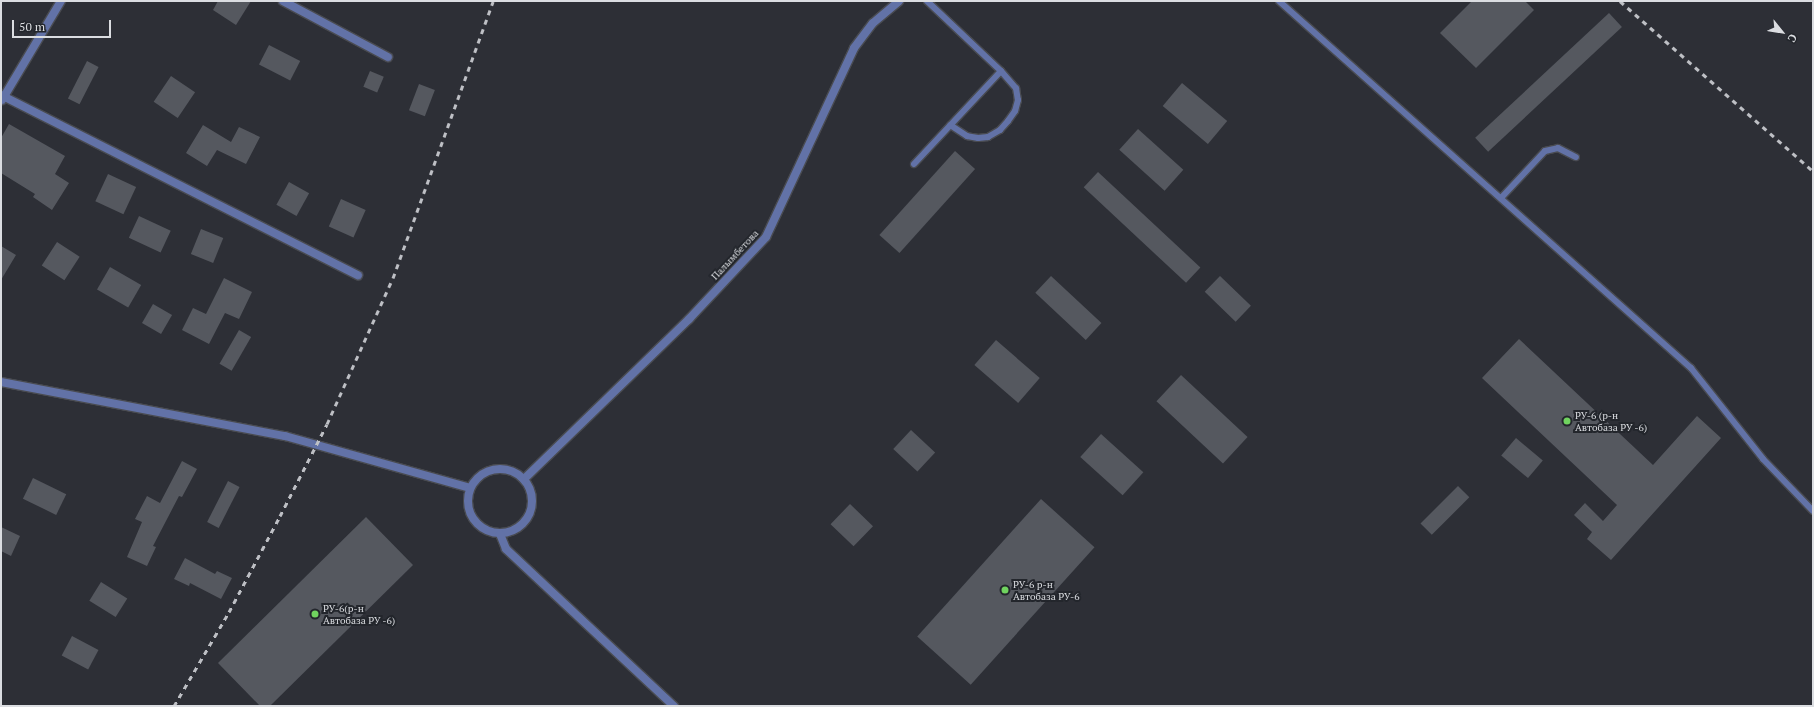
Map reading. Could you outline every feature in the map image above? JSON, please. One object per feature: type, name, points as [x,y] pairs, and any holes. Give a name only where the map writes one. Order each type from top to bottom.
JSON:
[{"type":"street","points":[[61,1],[2,98],[358,275]]},
{"type":"street","points":[[283,1],[388,56]]},
{"type":"street","name":"Палымбетова","points":[[524,478],[689,319],[766,237],[854,48],[873,23],[899,1]]},
{"type":"street","points":[[1,382],[285,436],[470,488]]},
{"type":"street","points":[[495,468],[516,472],[524,478],[530,488],[533,498],[532,508],[528,518],[516,529],[500,534],[490,532],[480,527],[473,519],[468,509],[470,488],[476,478],[495,468]]},
{"type":"street","points":[[500,534],[506,550],[674,706]]},
{"type":"lane","points":[[927,1],[1001,71],[1016,88],[1018,100],[1015,111],[1000,130],[988,137],[978,138],[967,136],[950,125]]},
{"type":"lane","points":[[1279,1],[1691,368],[1764,459],[1813,511]]},
{"type":"lane","points":[[914,164],[1001,71]]},
{"type":"lane","points":[[1501,198],[1545,151],[1558,148],[1576,157]]},
{"type":"building","points":[[218,1],[251,1],[236,25],[213,10]]},
{"type":"building","points":[[1472,1],[1525,1],[1534,10],[1476,68],[1440,33]]},
{"type":"building","points":[[1609,13],[1622,27],[1488,152],[1475,138]]},
{"type":"building","points":[[269,45],[300,61],[290,80],[259,65]]},
{"type":"building","points":[[87,61],[99,67],[80,104],[68,98]]},
{"type":"building","points":[[370,71],[384,77],[377,93],[363,87]]},
{"type":"building","points":[[171,76],[195,92],[178,118],[154,102]]},
{"type":"building","points":[[1182,83],[1227,121],[1208,144],[1163,106]]},
{"type":"building","points":[[419,84],[435,90],[425,116],[409,110]]},
{"type":"building","points":[[9,124],[65,156],[55,174],[69,183],[52,210],[33,197],[35,194],[1,173],[1,138]]},
{"type":"building","points":[[203,125],[231,142],[239,127],[260,137],[246,164],[217,150],[207,166],[186,153]]},
{"type":"building","points":[[1138,129],[1183,170],[1165,191],[1119,150]]},
{"type":"building","points":[[955,151],[975,169],[899,253],[879,235]]},
{"type":"building","points":[[1098,172],[1200,267],[1186,283],[1084,187]]},
{"type":"building","points":[[108,174],[136,187],[123,214],[95,201]]},
{"type":"building","points":[[289,182],[309,193],[297,216],[276,205]]},
{"type":"building","points":[[341,199],[366,210],[353,237],[329,226]]},
{"type":"building","points":[[139,216],[171,231],[161,253],[129,238]]},
{"type":"building","points":[[201,229],[223,238],[213,263],[191,254]]},
{"type":"building","points":[[57,242],[80,257],[64,280],[42,265]]},
{"type":"building","points":[[1,246],[16,255],[1,280]]},
{"type":"building","points":[[110,267],[141,285],[128,308],[97,290]]},
{"type":"building","points":[[1051,276],[1101,323],[1086,340],[1035,293]]},
{"type":"building","points":[[1220,276],[1251,306],[1236,322],[1205,292]]},
{"type":"building","points":[[224,278],[252,292],[239,319],[225,313],[209,344],[182,330],[193,308],[206,314]]},
{"type":"building","points":[[153,304],[172,315],[161,334],[142,323]]},
{"type":"building","points":[[239,330],[251,337],[232,371],[220,364]]},
{"type":"building","name":"РУ-6 (р-н Автобаза РУ -6)","points":[[1519,339],[1653,465],[1697,416],[1721,438],[1611,560],[1587,539],[1592,532],[1574,515],[1585,503],[1603,521],[1617,505],[1482,378]]},
{"type":"building","points":[[996,340],[1040,378],[1018,403],[974,365]]},
{"type":"building","points":[[1181,375],[1248,437],[1223,463],[1156,401]]},
{"type":"building","points":[[911,430],[935,453],[917,472],[893,449]]},
{"type":"building","points":[[1101,434],[1143,472],[1123,495],[1080,457]]},
{"type":"building","points":[[1516,438],[1543,460],[1528,478],[1501,456]]},
{"type":"building","points":[[182,461],[197,469],[182,497],[179,496],[153,546],[156,547],[147,566],[127,557],[142,522],[135,519],[147,496],[160,503]]},
{"type":"building","points":[[33,478],[66,494],[56,515],[23,499]]},
{"type":"building","points":[[228,481],[240,487],[219,528],[207,522]]},
{"type":"building","points":[[1458,486],[1469,497],[1432,535],[1421,523]]},
{"type":"building","name":"РУ-6 р-н Автобаза РУ-6","points":[[1041,499],[1095,547],[971,685],[917,636]]},
{"type":"building","points":[[850,504],[873,526],[854,546],[831,524]]},
{"type":"building","name":"РУ-6(р-н Автобаза РУ -6)","points":[[366,517],[413,565],[270,706],[260,706],[218,663]]},
{"type":"building","points":[[1,527],[20,536],[11,556],[1,551]]},
{"type":"building","points":[[185,558],[215,574],[217,571],[232,578],[221,599],[190,583],[189,586],[174,579]]},
{"type":"building","points":[[101,582],[127,598],[116,617],[89,601]]},
{"type":"building","points":[[72,636],[98,650],[88,670],[62,655]]},
{"type":"railway","points":[[174,706],[229,612],[327,424],[393,278],[493,1]]},
{"type":"railway","points":[[1620,1],[1813,171]]},
{"type":"place","name":"РУ-6 (р-н Автобаза РУ -6)","points":[[1567,421]]},
{"type":"place","name":"РУ-6 р-н Автобаза РУ-6","points":[[1005,590]]},
{"type":"place","name":"РУ-6(р-н Автобаза РУ -6)","points":[[315,614]]}]
